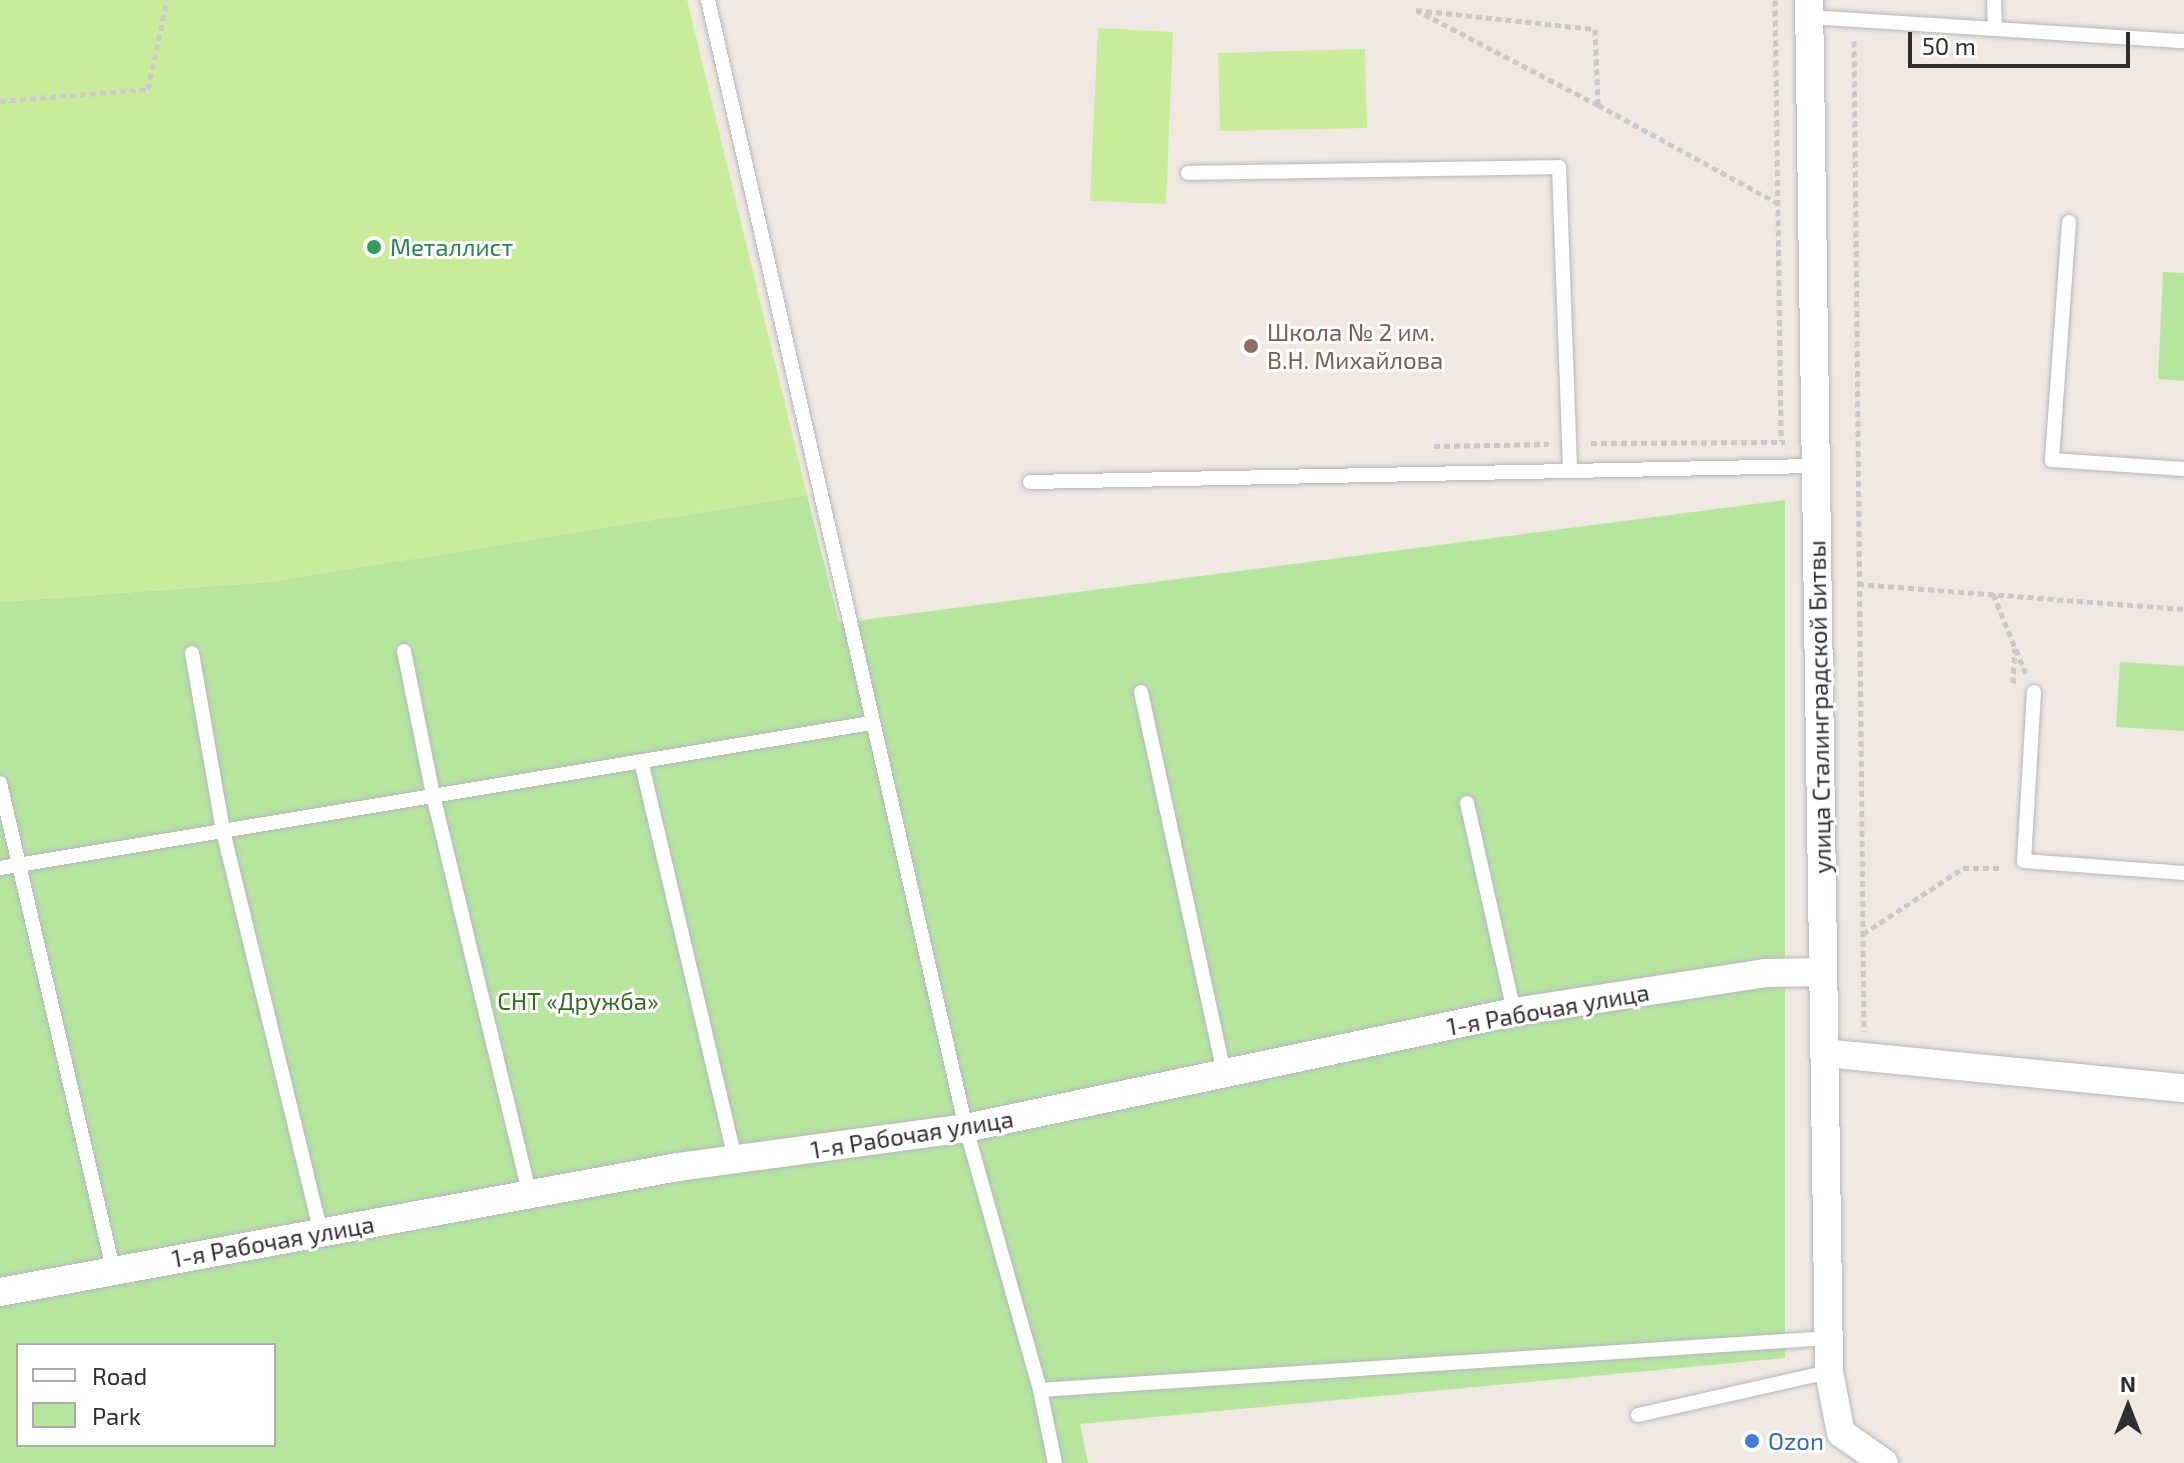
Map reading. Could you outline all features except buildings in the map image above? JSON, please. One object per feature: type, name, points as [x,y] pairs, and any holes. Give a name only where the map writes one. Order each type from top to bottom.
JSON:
[{"type":"street","name":"улица Сталинградской Битвы","points":[[1809,8],[1829,1372],[1841,1433],[1869,1459]]},
{"type":"street","name":"1-я Рабочая улица","points":[[0,1292],[530,1195],[966,1128],[1514,1012],[1765,973],[1823,972]]},
{"type":"street","points":[[1824,1053],[2184,1088]]},
{"type":"lane","points":[[708,0],[966,1128],[1040,1390],[1055,1463]]},
{"type":"lane","points":[[1994,0],[1995,28]]},
{"type":"lane","points":[[1809,8],[1854,20],[2184,41]]},
{"type":"lane","points":[[1188,173],[1559,167],[1570,471]]},
{"type":"lane","points":[[2069,222],[2052,460],[2184,469]]},
{"type":"lane","points":[[1030,482],[1570,471],[1815,457]]},
{"type":"lane","points":[[404,651],[433,795],[530,1195]]},
{"type":"lane","points":[[192,653],[223,831],[321,1233]]},
{"type":"lane","points":[[1141,692],[1224,1073]]},
{"type":"lane","points":[[2034,692],[2024,861],[2184,873]]},
{"type":"lane","points":[[0,868],[871,723]]},
{"type":"lane","points":[[641,761],[736,1162]]},
{"type":"lane","points":[[0,783],[113,1270]]},
{"type":"lane","points":[[1467,803],[1514,1012]]},
{"type":"lane","points":[[1040,1390],[1829,1338]]},
{"type":"lane","points":[[1638,1415],[1829,1372]]},
{"type":"path","points":[[0,101],[148,89],[167,0]]},
{"type":"path","points":[[1775,0],[1781,441]]},
{"type":"path","points":[[1598,105],[1595,29],[1416,10],[1778,203]]},
{"type":"path","points":[[1854,20],[1865,1057]]},
{"type":"path","points":[[1434,446],[1781,441],[1815,457],[1857,458]]},
{"type":"path","points":[[1858,584],[2184,609]]},
{"type":"path","points":[[1993,594],[2034,692]]},
{"type":"path","points":[[1862,935],[1963,868],[2002,868]]},
{"type":"green space","name":"Металлист","points":[[0,0],[687,0],[807,495],[270,582],[0,602]]},
{"type":"green space","points":[[1098,28],[1173,32],[1166,204],[1090,201]]},
{"type":"green space","points":[[1365,49],[1367,128],[1220,131],[1218,53]]},
{"type":"green space","points":[[2163,272],[2184,273],[2184,381],[2158,379]]},
{"type":"green space","name":"СНТ «Дружба»","points":[[807,495],[839,623],[1785,500],[1785,1358],[1080,1424],[1088,1463],[0,1463],[0,602],[270,582]]},
{"type":"green space","points":[[2120,662],[2184,666],[2184,731],[2116,727]]},
{"type":"place","name":"Металлист","points":[[374,247]]},
{"type":"place","name":"Школа № 2 им. В.Н. Михайлова","points":[[1251,346]]},
{"type":"place","name":"Ozon","points":[[1752,1441]]}]
